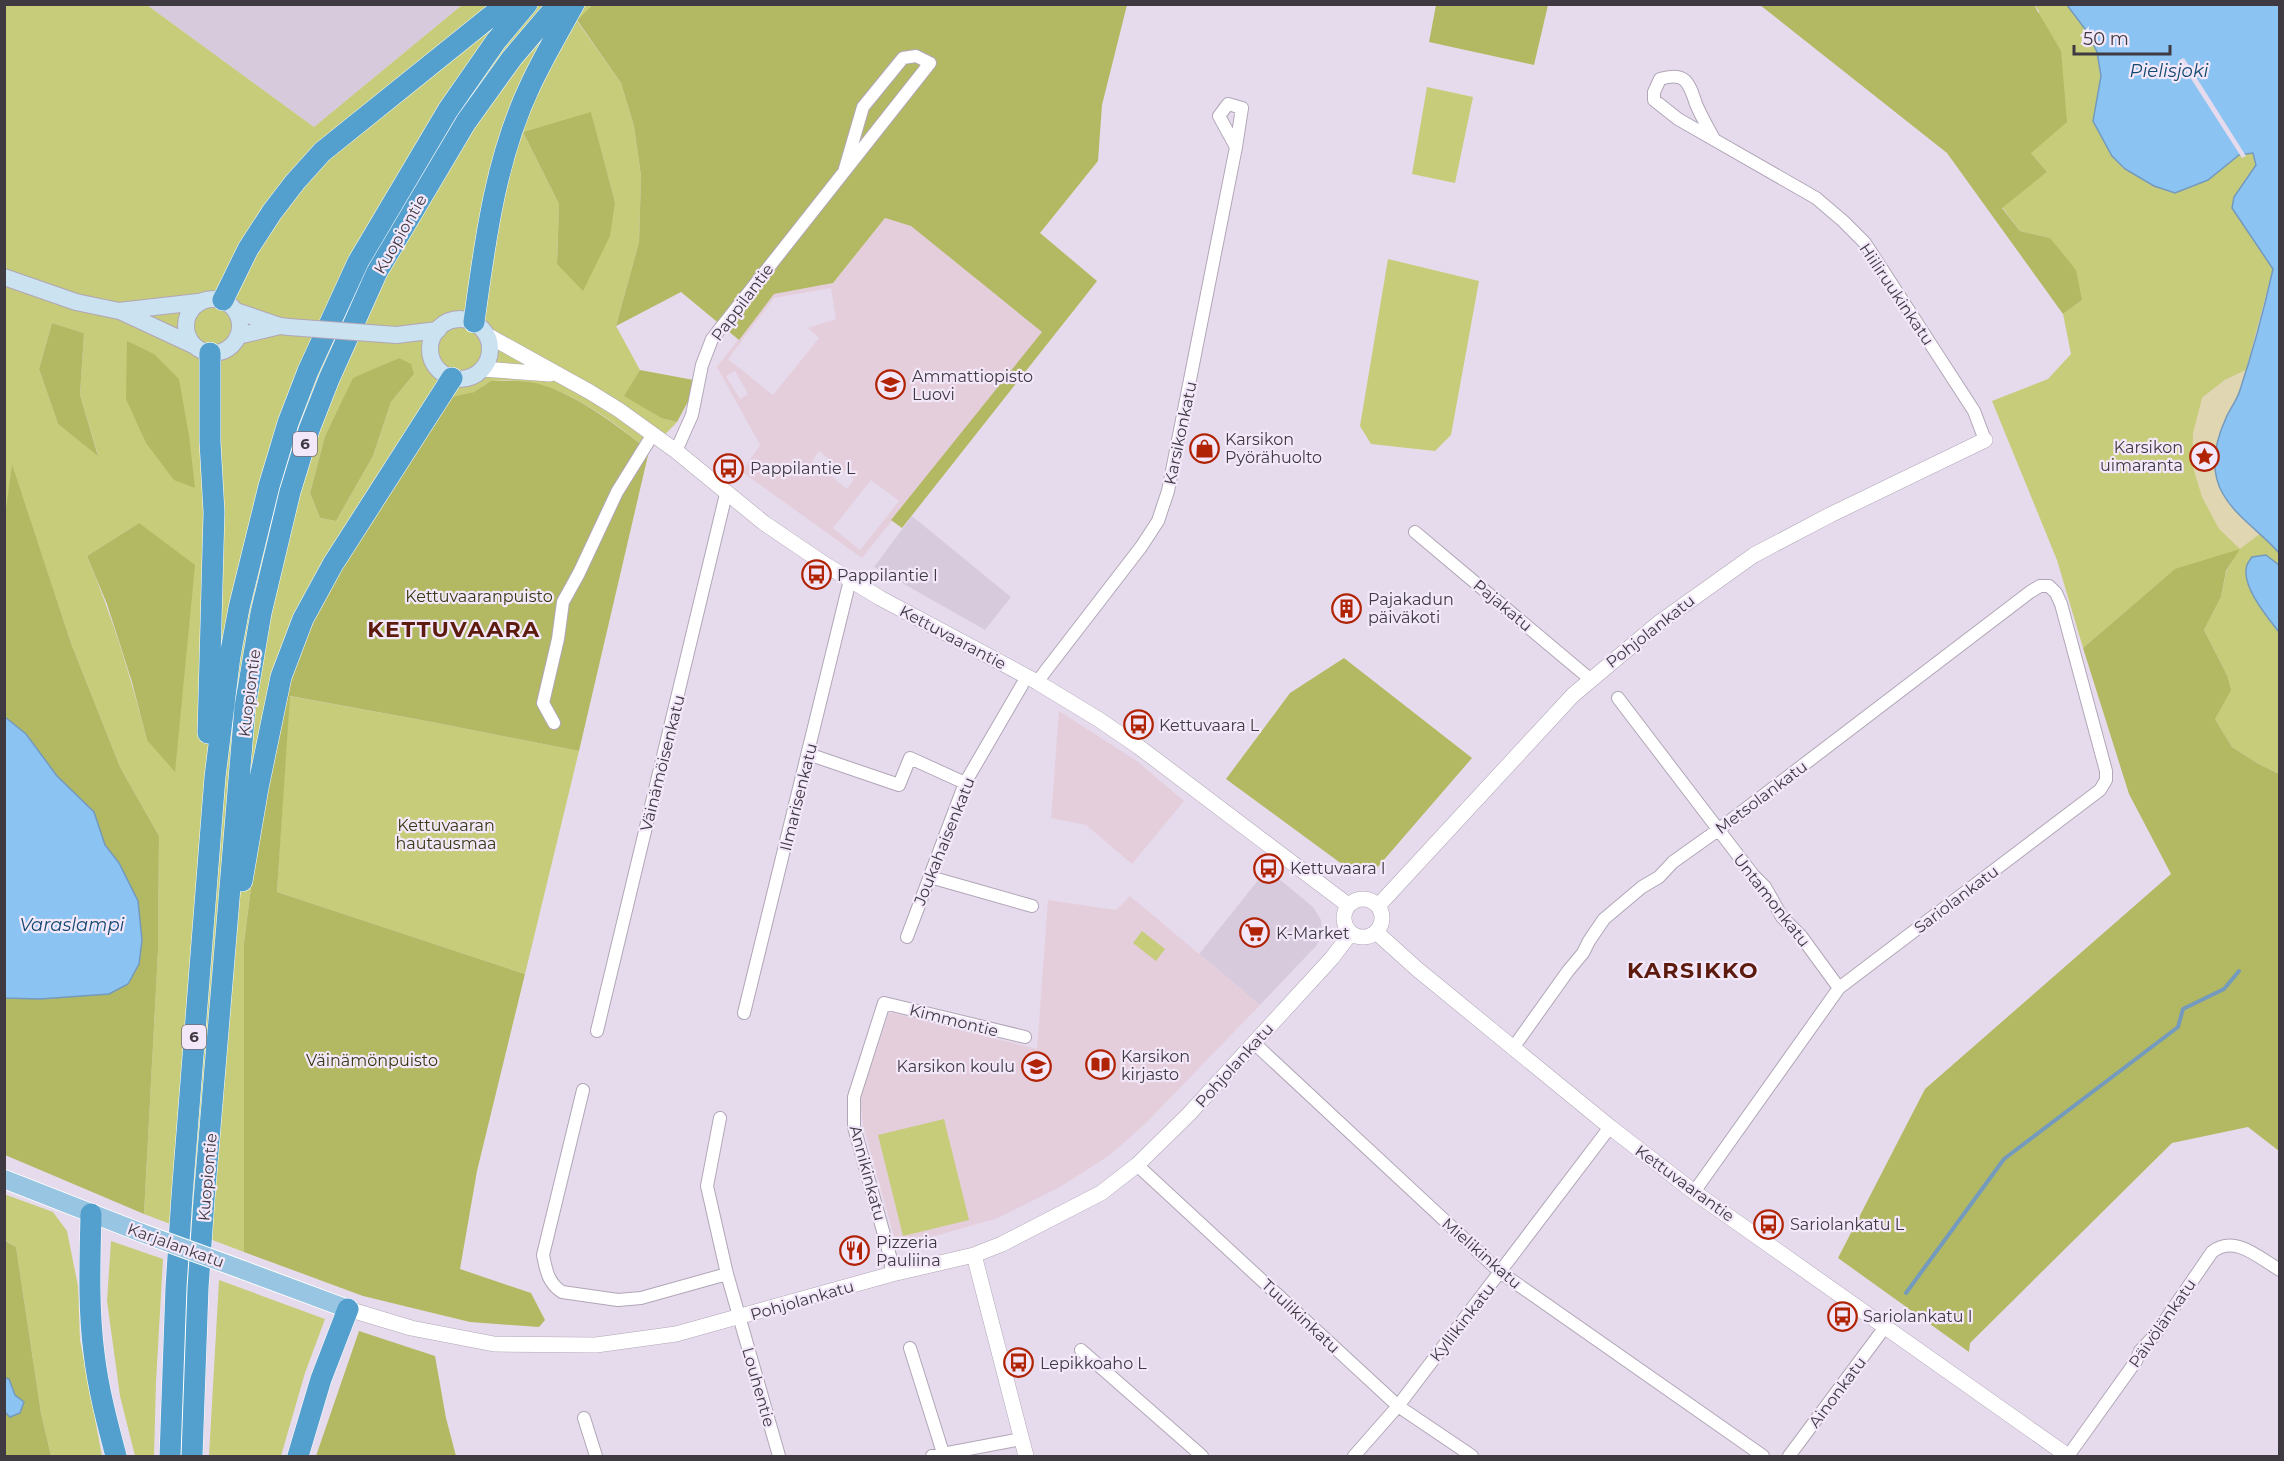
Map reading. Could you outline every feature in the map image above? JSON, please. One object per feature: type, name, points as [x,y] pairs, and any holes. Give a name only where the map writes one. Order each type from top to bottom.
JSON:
[{"type":"highway","points":[[230,305],[248,249],[272,212],[322,152],[506,4]]},
{"type":"highway","name":"Kuopiontie","points":[[170,1456],[176,1287],[206,878],[223,705],[239,608],[269,486],[288,423],[338,304],[375,231],[448,110],[495,41],[527,4]]},
{"type":"highway","name":"Kuopiontie","points":[[192,1456],[199,1277],[245,707],[261,613],[290,492],[309,430],[377,272],[466,122],[512,58],[558,4]]},
{"type":"highway","points":[[480,329],[486,235],[501,165],[530,86],[574,4]]},
{"type":"highway","points":[[201,349],[214,512],[208,676],[206,878]]},
{"type":"highway","points":[[226,946],[247,862],[258,788],[281,677],[303,620],[333,564],[452,378]]},
{"type":"highway","points":[[91,1214],[90,1306],[93,1352],[116,1456]]},
{"type":"highway","points":[[298,1456],[321,1379],[348,1309]]},
{"type":"main road","points":[[4,277],[76,302],[119,311],[201,349],[227,349],[238,336],[240,328],[230,305]]},
{"type":"main road","points":[[119,311],[198,302],[206,299],[230,305],[285,327]]},
{"type":"main road","points":[[198,302],[185,322],[185,330],[201,349]]},
{"type":"main road","points":[[238,336],[285,327],[396,335],[438,330],[454,320],[480,329],[490,353],[482,369],[468,378],[452,378],[438,368],[431,353],[431,345],[438,330]]},
{"type":"main road","points":[[396,335],[431,353]]},
{"type":"main road","name":"Karjalankatu","points":[[4,1179],[91,1214],[348,1309]]},
{"type":"street","name":"Pappilantie","points":[[676,452],[692,415],[702,365],[711,339],[844,172],[887,118],[930,63],[916,56],[903,58],[863,107],[844,172]]},
{"type":"street","name":"Hiiliruukinkatu","points":[[1714,139],[1697,105],[1692,87],[1682,78],[1672,75],[1660,79],[1654,92],[1654,100],[1678,119],[1816,198],[1864,243],[1974,411],[1985,440]]},
{"type":"street","name":"Karsikonkatu","points":[[1030,684],[1141,547],[1158,521],[1171,480],[1236,147]]},
{"type":"street","name":"Kettuvaarantie","points":[[480,329],[607,403],[676,452],[726,494],[781,535],[850,580],[1139,747],[1348,905]]},
{"type":"street","name":"Kettuvaarantie","points":[[482,369],[556,374]]},
{"type":"street","points":[[554,723],[543,703],[558,639],[563,602],[617,492],[652,434]]},
{"type":"street","name":"Pohjolankatu","points":[[1378,906],[1590,679],[1660,622],[1754,555],[1830,515],[1985,440]]},
{"type":"street","name":"Väinämöisenkatu","points":[[597,1031],[726,494]]},
{"type":"street","name":"Pajakatu","points":[[1415,532],[1590,679]]},
{"type":"street","name":"Ilmarisenkatu","points":[[744,1013],[850,580]]},
{"type":"street","name":"Metsolankatu","points":[[1513,1048],[1583,953],[1604,919],[1642,887],[1659,877],[1672,862],[1718,830],[2030,592],[2040,586],[2049,586]]},
{"type":"street","name":"Sariolankatu","points":[[1694,1192],[1839,988],[2100,790],[2106,780],[2106,771],[2061,604],[2056,593],[2049,586]]},
{"type":"street","name":"Joukahaisenkatu","points":[[907,937],[965,783],[1030,684]]},
{"type":"street","name":"Untamonkatu","points":[[1618,698],[1753,875],[1769,892],[1782,917],[1801,936],[1839,988]]},
{"type":"street","points":[[808,754],[899,785],[910,758],[965,783]]},
{"type":"street","points":[[930,877],[1032,906]]},
{"type":"street","points":[[1363,898],[1378,906],[1382,922],[1376,932],[1364,937],[1351,933],[1343,920],[1344,912],[1352,901],[1363,898]]},
{"type":"street","name":"Kettuvaarantie","points":[[1376,932],[1416,969],[1610,1128],[1694,1192],[2068,1456]]},
{"type":"street","name":"Pohjolankatu","points":[[348,1309],[411,1328],[494,1344],[596,1344],[676,1334],[892,1274],[974,1255],[1002,1244],[1101,1193],[1137,1165],[1189,1114],[1332,958],[1351,933]]},
{"type":"street","name":"Kimmontie","points":[[884,1003],[1025,1037]]},
{"type":"street","name":"Annikinkatu","points":[[884,1003],[854,1097],[854,1127],[890,1256],[892,1274]]},
{"type":"street","name":"Mielikinkatu","points":[[1254,1042],[1500,1272],[1763,1456]]},
{"type":"street","points":[[583,1090],[543,1256],[546,1273],[554,1287],[562,1292],[618,1300],[641,1298],[727,1274]]},
{"type":"street","name":"Louhentie","points":[[720,1118],[707,1186],[727,1274],[779,1456]]},
{"type":"street","name":"Kyllikinkatu","points":[[1354,1456],[1398,1406],[1610,1128]]},
{"type":"street","name":"Tuulikinkatu","points":[[1137,1165],[1398,1406],[1472,1456]]},
{"type":"street","name":"Päivölänkatu","points":[[2068,1456],[2212,1252],[2219,1247],[2235,1245],[2280,1270]]},
{"type":"street","points":[[974,1255],[1026,1456]]},
{"type":"street","name":"Ainonkatu","points":[[1789,1456],[1885,1327]]},
{"type":"street","points":[[910,1348],[937,1455],[1021,1439]]},
{"type":"street","points":[[1081,1350],[1202,1456]]},
{"type":"street","points":[[584,1418],[596,1456]]},
{"type":"shaded area","points":[[147,5],[462,5],[314,127]]},
{"type":"shaded area","name":"Ammattiopisto Luovi","points":[[885,218],[911,226],[1043,332],[862,558],[742,472],[760,445],[717,367],[774,294],[833,283]],"holes":[[[831,288],[836,319],[808,328],[819,338],[773,395],[728,359],[774,298]],[[735,371],[748,394],[740,399],[726,376]],[[819,451],[854,479],[847,489],[812,461]],[[871,480],[899,501],[860,550],[833,528]]]},
{"type":"shaded area","points":[[912,516],[1011,597],[985,630],[874,567]]},
{"type":"shaded area","points":[[1059,711],[1137,761],[1184,801],[1132,864],[1086,825],[1051,818]]},
{"type":"shaded area","points":[[1267,869],[1313,907],[1321,920],[1322,934],[1317,945],[1260,1005],[1199,954]]},
{"type":"shaded area","name":"Karsikon koulu","points":[[1130,896],[1260,1005],[1146,1123],[1110,1155],[1060,1187],[998,1218],[897,1247],[863,1125],[861,1106],[862,1094],[889,1012],[1037,1049],[1048,900],[1116,910]]},
{"type":"green space","points":[[594,4],[1127,5],[1102,105],[1098,161],[1040,233],[1097,281],[902,528],[891,520],[1042,332],[911,226],[885,218],[833,283],[774,294],[739,340],[681,292],[616,326],[639,242],[641,176],[634,126],[621,83],[577,20]]},
{"type":"green space","points":[[7,5],[147,5],[314,127],[462,5],[594,5],[577,21],[621,83],[634,126],[641,176],[639,242],[616,326],[640,370],[625,396],[661,418],[677,422],[649,451],[596,411],[577,400],[537,384],[494,381],[474,392],[447,398],[285,680],[254,864],[244,943],[244,1252],[144,1214],[158,951],[159,836],[120,767],[71,643],[12,465],[5,524],[4,8]],"holes":[[[591,113],[615,202],[557,264],[559,204],[523,132]],[[52,323],[84,333],[80,395],[98,455],[58,424],[39,369]],[[399,358],[414,374],[391,402],[373,456],[336,521],[320,518],[310,493],[325,436],[353,379]],[[139,523],[147,740],[120,647],[87,556]]]},
{"type":"green space","points":[[1436,5],[1548,5],[1534,65],[1429,42]]},
{"type":"green space","points":[[1760,5],[2034,5],[2061,51],[2067,122],[2031,153],[2047,172],[2002,208],[2020,231],[2050,238],[2076,270],[2082,300],[2063,314],[1947,153]]},
{"type":"green space","points":[[2034,5],[2067,5],[2088,33],[2097,52],[2101,76],[2093,121],[2112,156],[2175,193],[2208,180],[2239,155],[2253,153],[2256,165],[2232,208],[2273,269],[2246,370],[2225,380],[2202,398],[2245,543],[2261,533],[2279,553],[2279,565],[2265,555],[2252,557],[2247,565],[2246,573],[2256,601],[2279,632],[2279,774],[2232,747],[2215,719],[2227,675],[2204,630],[2221,597],[2226,572],[2238,551],[2165,578],[2083,648],[2057,560],[1992,401],[2048,379],[2071,354],[2063,314],[2082,300],[2050,238],[2020,231],[2002,207],[2047,172],[2031,153],[2039,11]]},
{"type":"green space","points":[[1427,87],[1473,97],[1455,183],[1412,174]]},
{"type":"green space","points":[[591,112],[615,202],[610,236],[583,291],[557,264],[559,204],[523,132]]},
{"type":"green space","points":[[1388,259],[1479,281],[1451,435],[1435,451],[1371,444],[1360,426]]},
{"type":"green space","points":[[52,323],[84,333],[80,395],[98,456],[58,424],[39,369]]},
{"type":"green space","points":[[127,341],[154,354],[179,379],[195,488],[174,480],[146,443],[126,399]]},
{"type":"green space","points":[[399,358],[411,364],[414,374],[391,402],[373,456],[336,521],[320,518],[310,493],[325,436],[353,378]]},
{"type":"green space","points":[[640,370],[699,381],[677,422],[661,418],[624,396]]},
{"type":"green space","points":[[491,381],[529,382],[560,391],[592,409],[649,451],[579,751],[290,696],[277,892],[525,974],[477,1171],[460,1269],[531,1293],[545,1320],[539,1327],[470,1322],[363,1296],[244,1252],[244,943],[254,864],[285,680],[310,620],[447,398],[474,392]]},
{"type":"green space","points":[[12,464],[71,643],[120,767],[159,836],[158,951],[144,1214],[5,1155],[5,998],[40,999],[109,994],[119,863],[105,845],[94,812],[57,776],[26,734],[5,717],[4,524]]},
{"type":"green space","points":[[139,523],[195,565],[175,772],[147,740],[132,682],[107,604],[87,556]]},
{"type":"green space","points":[[2240,549],[2226,571],[2221,597],[2204,630],[2227,675],[2231,690],[2215,719],[2232,747],[2279,774],[2279,1151],[2248,1127],[2172,1143],[1970,1343],[1969,1352],[1838,1258],[1925,1089],[2171,874],[2129,794],[2083,648],[2175,569]]},
{"type":"green space","points":[[1344,658],[1472,758],[1376,869],[1350,870],[1226,779],[1290,693]]},
{"type":"green space","name":"Kettuvaaran hautausmaa","points":[[289,696],[579,751],[525,974],[277,892]]},
{"type":"green space","points":[[1142,931],[1165,949],[1156,961],[1133,943]]},
{"type":"green space","points":[[944,1119],[969,1220],[903,1236],[878,1135]]},
{"type":"green space","points":[[4,1194],[53,1212],[67,1231],[78,1286],[80,1340],[102,1456],[51,1456],[41,1413],[16,1247],[5,1240]]},
{"type":"green space","points":[[4,1240],[16,1247],[41,1413],[51,1456],[5,1456],[5,1412],[10,1417],[15,1395],[9,1379],[5,1378]]},
{"type":"green space","points":[[111,1241],[163,1259],[154,1456],[135,1456],[120,1396],[107,1301]]},
{"type":"green space","points":[[219,1280],[325,1319],[305,1373],[281,1456],[209,1456]]},
{"type":"green space","points":[[359,1331],[435,1356],[446,1418],[456,1456],[316,1456]]},
{"type":"sand","name":"Karsikon uimaranta","points":[[2246,370],[2240,392],[2225,420],[2261,533],[2240,549],[2219,529],[2202,497],[2192,464],[2193,433],[2202,398],[2225,380]]},
{"type":"water","name":"Pielisjoki","points":[[2067,5],[2279,5],[2279,553],[2228,502],[2219,485],[2215,466],[2219,437],[2239,394],[2273,269],[2232,208],[2234,197],[2256,165],[2253,153],[2239,155],[2208,180],[2175,193],[2154,186],[2125,169],[2112,156],[2093,121],[2101,76],[2097,52],[2088,33]]},
{"type":"water","points":[[2266,555],[2279,565],[2279,632],[2256,601],[2246,573],[2247,565],[2252,557]]},
{"type":"water","name":"Varaslampi","points":[[5,717],[26,734],[57,776],[94,812],[105,845],[119,863],[138,901],[142,940],[139,964],[128,984],[109,994],[40,999],[5,998]]},
{"type":"water","points":[[5,1378],[9,1379],[15,1395],[24,1402],[20,1413],[10,1417],[5,1412]]},
{"type":"pier","points":[[2184,58],[2246,156],[2242,158],[2179,60]]},
{"type":"waterway","points":[[1906,1293],[2004,1159],[2178,1027],[2183,1009],[2224,989],[2239,971]]},
{"type":"place","name":"Ammattiopisto Luovi","points":[[891,385]]},
{"type":"place","name":"Karsikon Pyörähuolto","points":[[1204,448]]},
{"type":"place","name":"Karsikon uimaranta","points":[[2204,456]]},
{"type":"place","name":"Pappilantie L","points":[[729,468]]},
{"type":"place","name":"Pappilantie I","points":[[816,575]]},
{"type":"place","name":"Pajakadun päiväkoti","points":[[1347,608]]},
{"type":"place","name":"Kettuvaara L","points":[[1138,725]]},
{"type":"place","name":"Kettuvaara I","points":[[1269,868]]},
{"type":"place","name":"K-Market","points":[[1255,933]]},
{"type":"place","name":"Karsikon kirjasto","points":[[1100,1065]]},
{"type":"place","name":"Karsikon koulu","points":[[1036,1066]]},
{"type":"place","name":"Sariolankatu L","points":[[1769,1224]]},
{"type":"place","name":"Pizzeria Pauliina","points":[[855,1251]]},
{"type":"place","name":"Sariolankatu I","points":[[1842,1316]]},
{"type":"place","name":"Lepikkoaho L","points":[[1019,1363]]},
{"type":"district","name":"KETTUVAARA","points":[[454,629]]},
{"type":"district","name":"KARSIKKO","points":[[1693,970]]},
{"type":"park label","name":"Kettuvaaranpuisto","points":[[479,596]]},
{"type":"park label","name":"Väinämönpuisto","points":[[372,1060]]}]
